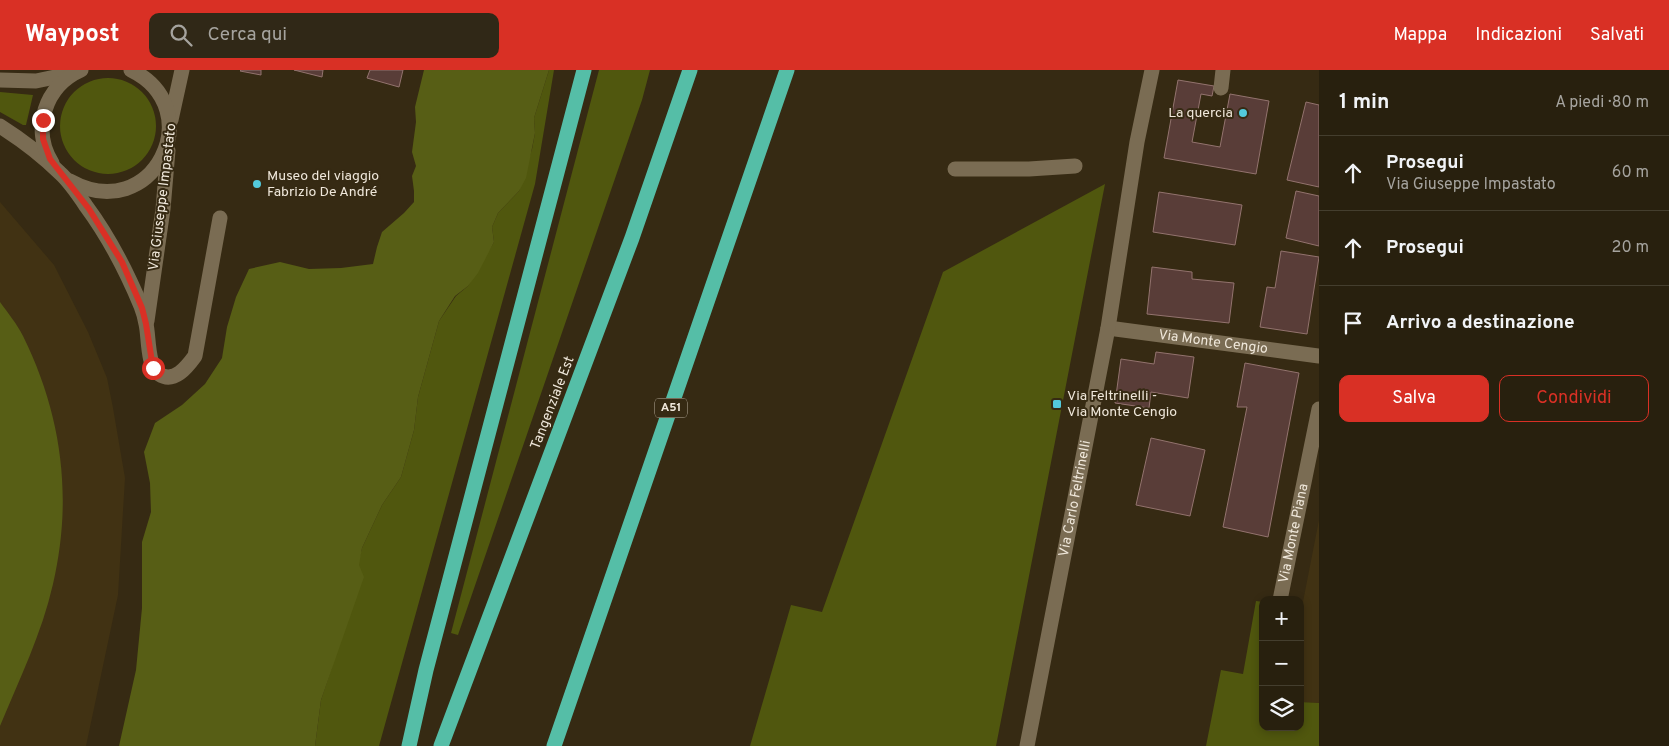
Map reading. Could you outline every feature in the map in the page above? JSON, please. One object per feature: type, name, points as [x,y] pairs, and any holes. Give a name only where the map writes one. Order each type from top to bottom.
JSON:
[{"type":"highway","points":[[409,746],[426,670],[584,70]]},
{"type":"highway","name":"Tangenziale Est","points":[[441,746],[632,238],[690,70]]},
{"type":"highway","name":"A51","points":[[554,746],[787,70]]},
{"type":"street","points":[[0,80],[36,81],[81,70]]},
{"type":"street","points":[[81,70],[70,75],[50,97],[44,114],[42,129],[44,145],[52,162],[72,182],[90,190],[108,191],[129,187],[144,179],[157,165],[163,155],[168,138],[169,119],[163,101],[152,84],[131,70]]},
{"type":"street","name":"Via Giuseppe Impastato","points":[[146,324],[163,209],[168,138],[182,70]]},
{"type":"street","name":"Via Carlo Feltrinelli","points":[[1027,746],[1108,328],[1138,142],[1152,70]]},
{"type":"street","points":[[1221,88],[1223,70]]},
{"type":"street","name":"Via Giuseppe Impastato","points":[[0,126],[31,147],[61,173],[112,244],[132,284],[146,324],[153,368],[158,374],[166,377],[175,376],[183,371],[195,356],[220,218]]},
{"type":"street","points":[[955,169],[1030,169],[1075,166]]},
{"type":"street","name":"Via Monte Cengio","points":[[1108,328],[1319,356]]},
{"type":"street","name":"Via Monte Piana","points":[[1281,596],[1319,409]]},
{"type":"shaded area","points":[[0,202],[54,265],[88,332],[107,378],[125,478],[118,595],[86,746],[0,746]]},
{"type":"shaded area","points":[[1319,520],[1319,703],[1304,702],[1304,597]]},
{"type":"green space","points":[[424,70],[549,70],[534,118],[535,133],[526,178],[519,191],[498,213],[492,227],[494,242],[478,273],[468,286],[455,296],[439,321],[418,397],[414,430],[401,477],[382,505],[362,548],[359,565],[364,577],[321,700],[315,746],[119,746],[136,670],[142,608],[142,542],[151,512],[150,483],[144,452],[155,423],[182,405],[205,384],[222,358],[227,327],[236,297],[249,269],[280,262],[309,269],[373,264],[382,232],[414,202],[412,176],[416,166],[412,152],[416,122],[415,107]]},
{"type":"green space","points":[[549,70],[554,70],[535,184],[379,746],[315,746],[321,700],[332,667],[362,548],[382,505],[401,477],[414,430],[418,397],[439,321],[456,296],[468,286],[494,242],[492,227],[498,213],[519,191],[532,149],[535,133],[534,118]]},
{"type":"green space","points":[[599,70],[650,70],[642,100],[458,635],[451,633]]},
{"type":"green space","points":[[108,78],[126,82],[142,92],[152,108],[156,126],[152,144],[142,160],[126,170],[108,174],[90,170],[74,160],[64,144],[60,126],[64,108],[74,92],[90,82]]},
{"type":"green space","points":[[0,92],[33,95],[26,125],[0,112]]},
{"type":"green space","points":[[1105,184],[996,746],[750,746],[791,605],[822,612],[943,272]]},
{"type":"green space","points":[[0,302],[23,336],[47,396],[55,427],[63,489],[59,552],[53,584],[30,656],[0,726]]},
{"type":"green space","points":[[1256,601],[1259,601],[1259,731],[1304,731],[1304,702],[1319,703],[1319,746],[1206,746],[1221,670],[1243,674]]},
{"type":"building","points":[[261,70],[261,75],[240,71]]},
{"type":"building","points":[[294,70],[323,70],[322,77]]},
{"type":"building","points":[[370,70],[403,70],[399,87],[367,78]]},
{"type":"building","points":[[1178,80],[1214,86],[1212,96],[1201,94],[1192,142],[1220,147],[1230,94],[1269,101],[1256,174],[1164,158]]},
{"type":"building","points":[[1306,102],[1319,105],[1319,187],[1287,180]]},
{"type":"building","points":[[1296,191],[1319,196],[1319,246],[1286,238]]},
{"type":"building","points":[[1159,192],[1242,205],[1235,245],[1153,232]]},
{"type":"building","points":[[1281,251],[1319,257],[1307,334],[1260,327],[1267,287],[1275,288]]},
{"type":"building","points":[[1152,267],[1192,272],[1192,279],[1234,283],[1229,323],[1147,314]]},
{"type":"building","points":[[1156,352],[1194,357],[1188,398],[1151,392],[1149,408],[1115,403],[1121,359],[1154,364]]},
{"type":"building","points":[[1245,363],[1299,373],[1268,537],[1223,527],[1247,407],[1237,407]]},
{"type":"building","points":[[1151,438],[1205,450],[1190,516],[1136,505]]},
{"type":"place","name":"La quercia","points":[[1243,113]]},
{"type":"place","name":"Museo del viaggio Fabrizio De André","points":[[257,184]]},
{"type":"place","name":"Via Feltrinelli - Via Monte Cengio","points":[[1057,404]]},
{"type":"route","points":[[43,120],[43,139],[50,159],[89,209],[122,262],[142,308],[153,368]]}]
